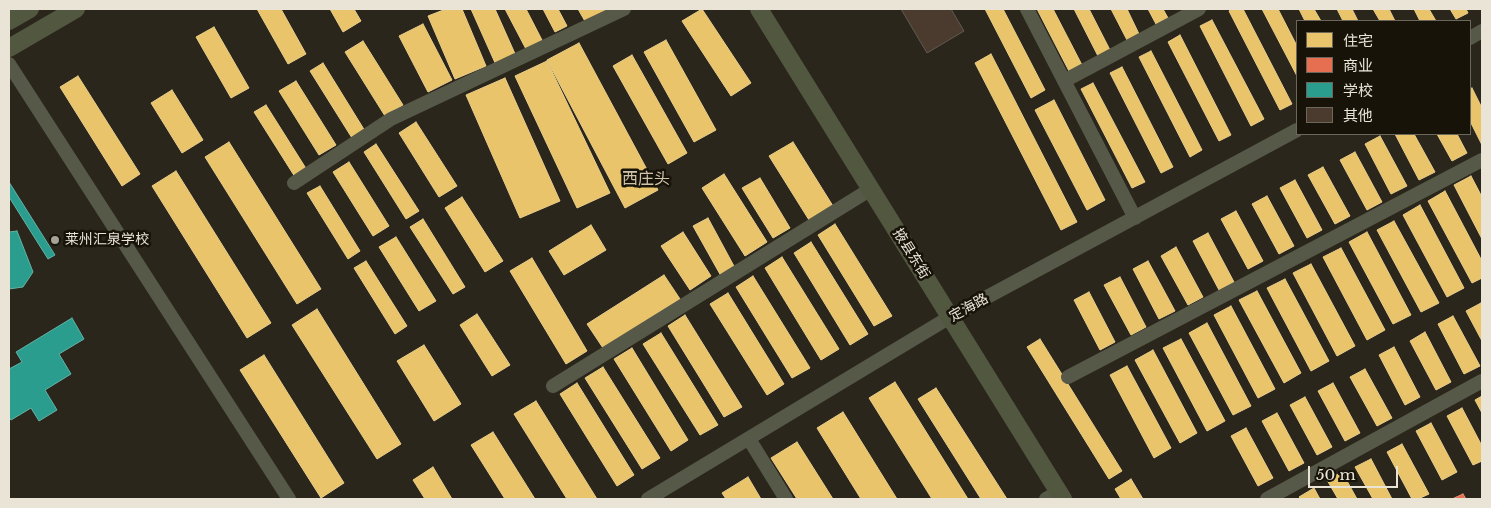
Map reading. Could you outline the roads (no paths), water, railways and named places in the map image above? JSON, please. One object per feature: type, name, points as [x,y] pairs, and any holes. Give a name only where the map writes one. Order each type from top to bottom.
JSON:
[{"type":"main road","points":[[9,21],[30,9]]},
{"type":"main road","points":[[9,48],[76,9]]},
{"type":"main road","name":"掖县东街","points":[[759,9],[950,318],[1056,497]]},
{"type":"street","points":[[294,183],[391,119],[624,9]]},
{"type":"street","points":[[1027,9],[1135,218]]},
{"type":"street","points":[[1064,80],[1199,9]]},
{"type":"street","points":[[1471,37],[1482,31]]},
{"type":"street","points":[[9,64],[289,499]]},
{"type":"street","name":"定海路","points":[[648,499],[950,318],[1296,131]]},
{"type":"street","points":[[1068,377],[1482,160]]},
{"type":"street","points":[[553,386],[871,189]]},
{"type":"street","points":[[1267,499],[1482,381]]},
{"type":"street","points":[[749,439],[786,499]]},
{"type":"place","name":"莱州汇泉学校","points":[[55,240]]},
{"type":"district","name":"西庄头","points":[[646,179]]}]
